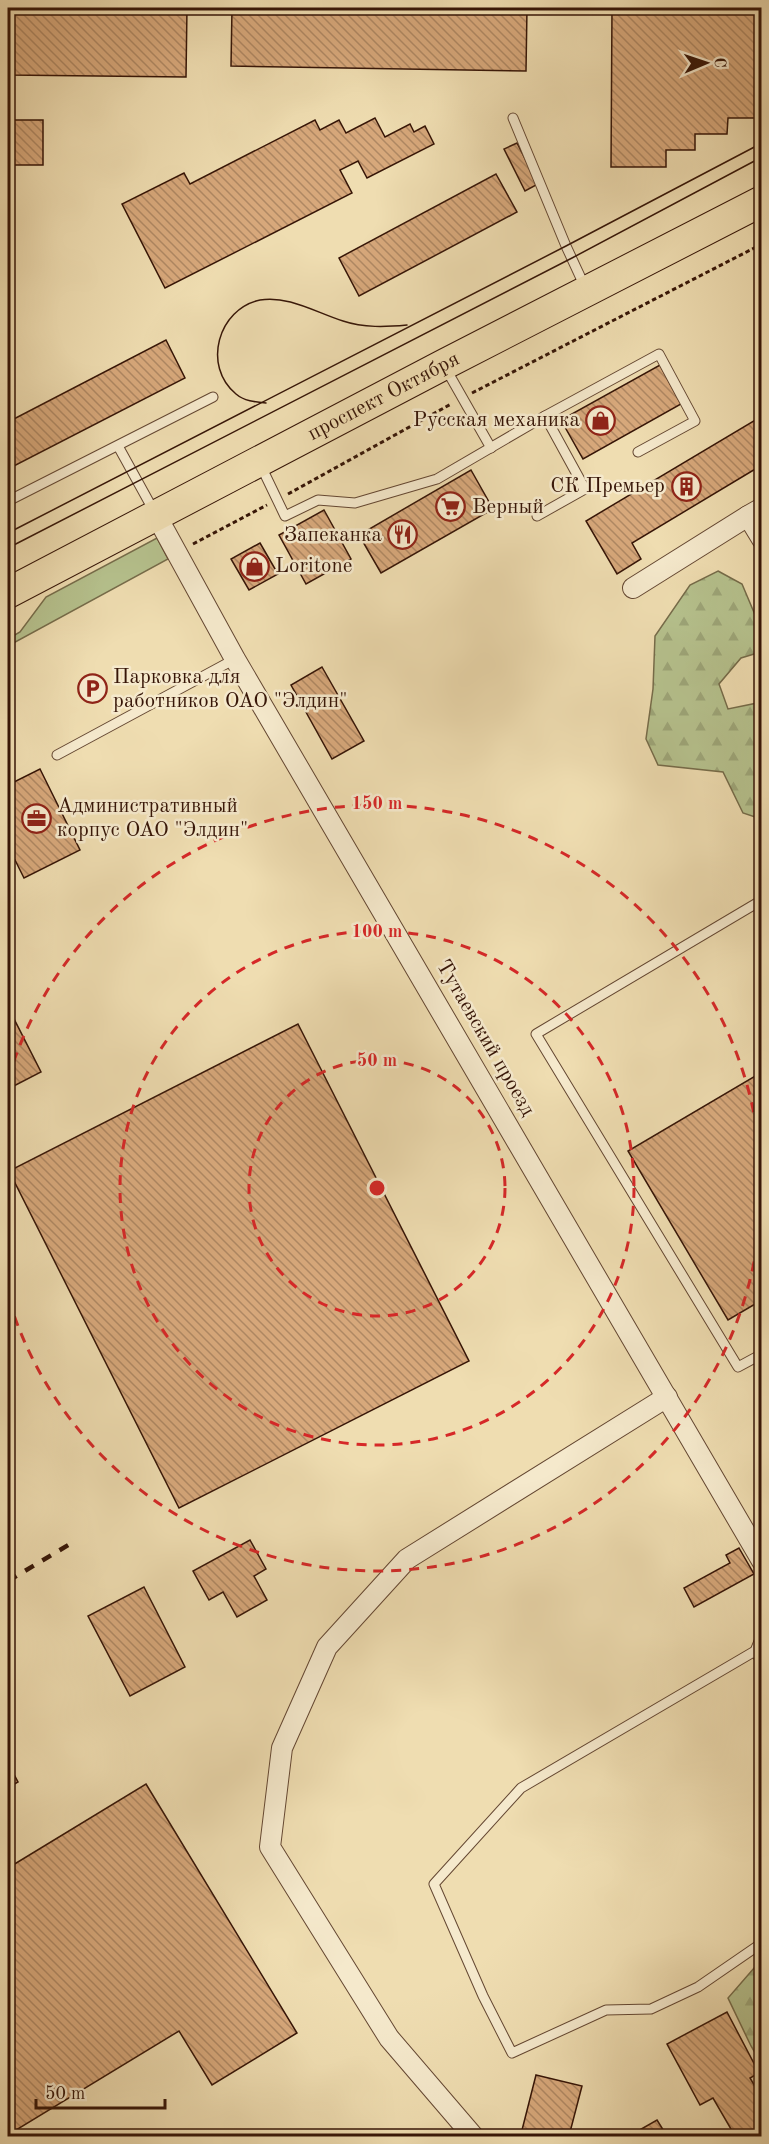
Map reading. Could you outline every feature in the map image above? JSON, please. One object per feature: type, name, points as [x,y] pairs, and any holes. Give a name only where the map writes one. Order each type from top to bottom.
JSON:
[{"type":"main road","name":"проспект Октября","points":[[8,593],[443,364],[588,292],[762,201]]},
{"type":"street","points":[[633,588],[755,512],[762,539]]},
{"type":"street","name":"Тутаевский проезд","points":[[156,515],[235,659],[762,1561]]},
{"type":"street","points":[[473,2136],[389,2038],[270,1847],[282,1748],[327,1647],[407,1559],[667,1397]]},
{"type":"lane","points":[[513,118],[566,246],[588,292]]},
{"type":"lane","points":[[259,462],[285,516],[318,500],[355,504],[437,479],[545,416],[659,354],[695,421],[638,452]]},
{"type":"lane","points":[[443,364],[491,448]]},
{"type":"lane","points":[[8,501],[213,398]]},
{"type":"lane","points":[[537,516],[585,489],[545,416]]},
{"type":"lane","points":[[118,446],[156,515]]},
{"type":"lane","points":[[57,755],[235,659]]},
{"type":"lane","points":[[762,900],[536,1034],[738,1367],[762,1354]]},
{"type":"lane","points":[[762,1634],[755,1651],[521,1788],[434,1884],[483,1996],[512,2053],[606,2010],[651,2008],[698,1987],[762,1943]]},
{"type":"lane","points":[[755,1651],[762,1663]]},
{"type":"green space","points":[[157,538],[168,559],[8,646],[8,639],[20,632],[46,597]]},
{"type":"green space","points":[[718,571],[742,584],[761,629],[761,652],[741,658],[719,684],[728,709],[757,703],[761,694],[761,819],[743,813],[723,772],[658,765],[646,739],[653,689],[655,636],[690,585]]},
{"type":"green space","points":[[761,1960],[761,2063],[728,1998]]},
{"type":"building","points":[[8,8],[187,8],[186,77],[8,75]]},
{"type":"building","points":[[232,8],[527,8],[526,71],[231,66]]},
{"type":"building","points":[[612,8],[762,8],[762,105],[758,105],[758,118],[728,118],[727,134],[695,134],[695,150],[666,150],[666,167],[611,167]]},
{"type":"building","points":[[375,118],[385,137],[410,124],[414,132],[425,126],[434,144],[367,178],[358,161],[340,170],[352,193],[165,288],[122,204],[184,173],[190,184],[315,120],[320,130],[339,120],[346,133]]},
{"type":"building","points":[[8,120],[43,120],[43,165],[8,165]]},
{"type":"building","points":[[517,143],[538,184],[525,191],[504,149]]},
{"type":"building","points":[[496,174],[517,212],[359,296],[339,258]]},
{"type":"building","points":[[166,340],[185,378],[10,468],[8,464],[8,422]]},
{"type":"building","points":[[660,365],[681,404],[583,459],[561,420]]},
{"type":"building","name":"СК Премьер","points":[[762,416],[762,465],[632,543],[641,559],[617,574],[586,521]]},
{"type":"building","points":[[471,470],[493,509],[381,573],[359,535]]},
{"type":"building","points":[[324,510],[351,559],[306,584],[279,535]]},
{"type":"building","name":"Loritone","points":[[260,543],[278,574],[249,590],[231,559]]},
{"type":"building","points":[[322,667],[364,741],[332,759],[291,685]]},
{"type":"building","name":"Административный корпус ОАО \"Элдин\"","points":[[40,769],[80,850],[24,878],[15,860],[8,865],[8,785]]},
{"type":"building","points":[[8,1007],[41,1072],[8,1089]]},
{"type":"building","points":[[298,1024],[469,1361],[179,1508],[9,1171]]},
{"type":"building","points":[[762,1072],[762,1300],[728,1320],[628,1151]]},
{"type":"building","points":[[250,1540],[266,1569],[254,1576],[267,1600],[237,1617],[223,1592],[209,1600],[193,1571]]},
{"type":"building","points":[[739,1548],[754,1574],[694,1607],[684,1588],[730,1563],[726,1555]]},
{"type":"building","points":[[144,1587],[185,1667],[130,1696],[88,1616]]},
{"type":"building","points":[[8,1763],[18,1782],[8,1788]]},
{"type":"building","points":[[146,1784],[297,2033],[212,2085],[179,2031],[8,2135],[8,1868]]},
{"type":"building","points":[[727,2012],[759,2073],[750,2078],[762,2098],[762,2136],[735,2136],[713,2098],[700,2105],[667,2044]]},
{"type":"building","points":[[536,2075],[582,2086],[569,2136],[521,2134]]},
{"type":"building","points":[[657,2120],[667,2136],[629,2136]]},
{"type":"building","points":[[121,2130],[125,2136],[109,2136]]},
{"type":"tram line","points":[[8,533],[762,143]]},
{"type":"tram line","points":[[8,548],[572,258],[762,157]]},
{"type":"tram line","points":[[266,403],[250,401],[236,394],[226,382],[220,369],[218,354],[225,326],[246,305],[260,300],[281,300],[359,325],[407,325]]},
{"type":"railway","points":[[8,1581],[75,1541]]},
{"type":"place","name":"Русская механика","points":[[601,420]]},
{"type":"place","name":"СК Премьер","points":[[686,486]]},
{"type":"place","name":"Верный","points":[[451,507]]},
{"type":"place","name":"Запеканка","points":[[403,535]]},
{"type":"place","name":"Loritone","points":[[254,566]]},
{"type":"place","name":"Парковка для работников ОАО \"Элдин\"","points":[[92,689]]},
{"type":"place","name":"Административный корпус ОАО \"Элдин\"","points":[[36,818]]}]
